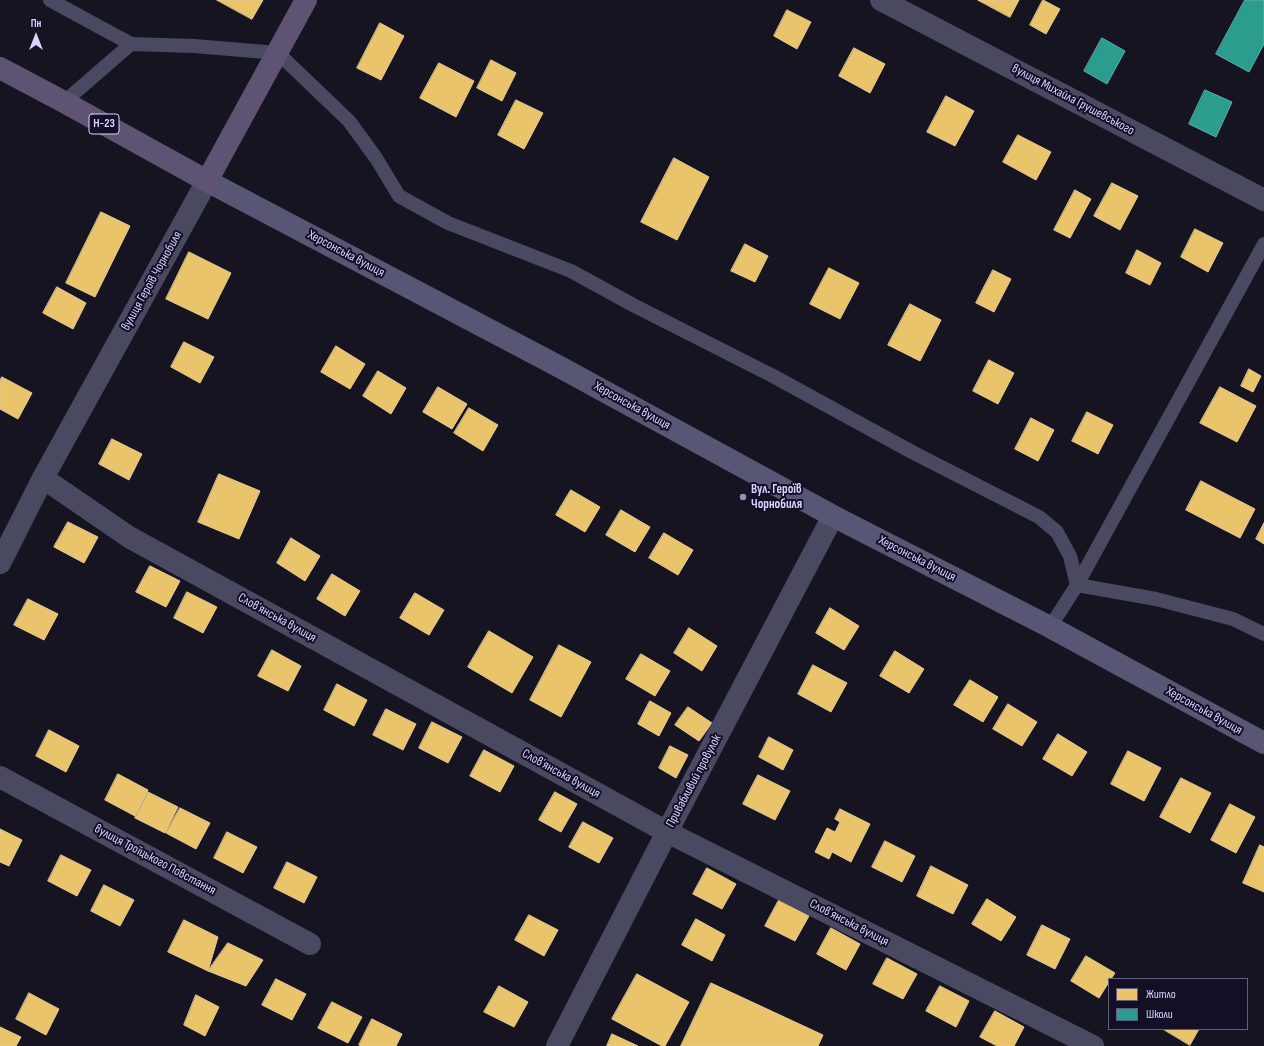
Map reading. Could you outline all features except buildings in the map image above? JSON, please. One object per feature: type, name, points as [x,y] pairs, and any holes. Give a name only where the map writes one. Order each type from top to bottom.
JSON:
[{"type":"main road","name":"вулиця Героїв Чорнобиля","points":[[207,181],[306,0]]},
{"type":"main road","name":"Херсонська вулиця","points":[[0,68],[207,181],[558,366],[833,516],[1050,627],[1264,743]]},
{"type":"street","name":"вулиця Михайла Грушевського","points":[[881,0],[1264,200]]},
{"type":"street","name":"вулиця Героїв Чорнобиля","points":[[0,563],[43,478],[207,181]]},
{"type":"street","name":"Словʼянська вулиця","points":[[43,478],[129,537],[667,832],[1093,1046]]},
{"type":"street","name":"Привабливий провулок","points":[[557,1046],[667,832],[833,516]]},
{"type":"street","name":"вулиця Троїцького Повстання","points":[[0,777],[310,944]]},
{"type":"lane","points":[[50,0],[131,44],[194,46],[278,53],[349,121],[376,158],[399,196],[448,223],[571,271],[633,305],[773,376],[912,452],[1039,517],[1057,532],[1070,556],[1077,585]]},
{"type":"lane","points":[[64,102],[131,44]]},
{"type":"lane","points":[[1050,627],[1077,585],[1264,244]]},
{"type":"lane","points":[[1077,585],[1156,599],[1233,619],[1264,634]]},
{"type":"place","name":"Вул. Героїв Чорнобиля","points":[[743,497]]}]
